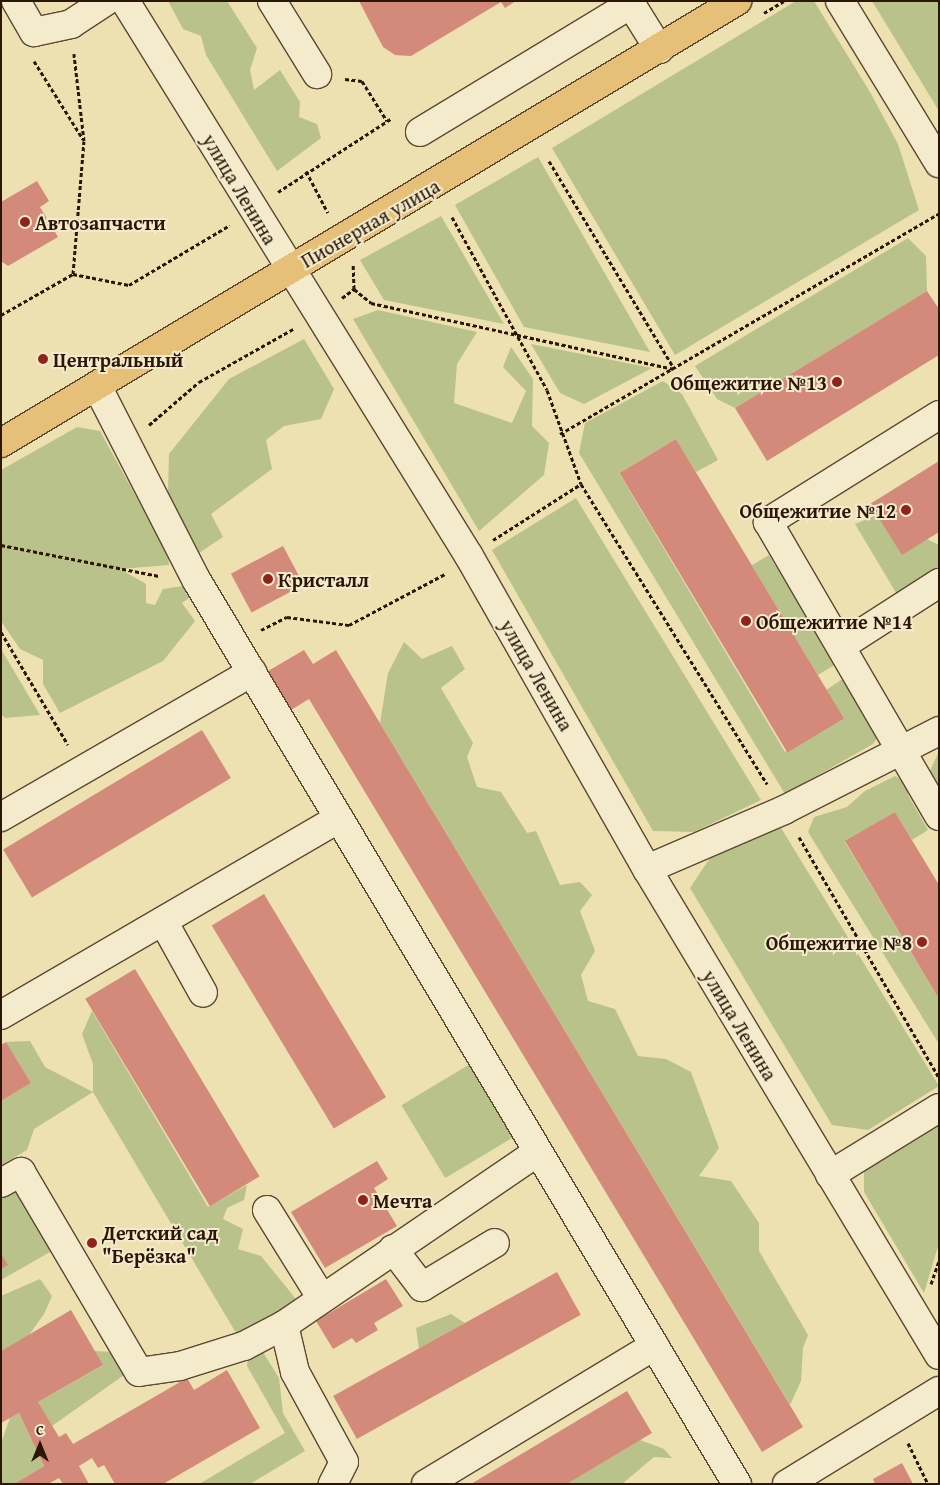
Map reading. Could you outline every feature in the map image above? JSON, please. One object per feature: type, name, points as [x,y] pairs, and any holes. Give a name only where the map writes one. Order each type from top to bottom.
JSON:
[{"type":"main road","name":"Пионерная улица","points":[[1,444],[659,50],[737,1]]},
{"type":"street","points":[[16,1],[34,32],[71,24],[106,1]]},
{"type":"street","name":"улица Ленина","points":[[125,1],[318,316],[469,556],[647,869],[939,1355]]},
{"type":"street","points":[[272,1],[317,74]]},
{"type":"street","points":[[840,1],[939,163]]},
{"type":"street","points":[[420,132],[630,3],[659,50]]},
{"type":"street","points":[[97,386],[125,446],[197,581],[737,1484]]},
{"type":"street","points":[[939,415],[768,522],[939,816]]},
{"type":"street","points":[[841,646],[939,583]]},
{"type":"street","points":[[1,817],[252,672]]},
{"type":"street","points":[[647,869],[784,810],[939,731]]},
{"type":"street","points":[[1,1015],[339,818]]},
{"type":"street","points":[[163,920],[203,993]]},
{"type":"street","points":[[830,1175],[939,1108]]},
{"type":"street","points":[[1,1183],[21,1172],[139,1372],[180,1366],[244,1346],[284,1325],[321,1297],[538,1152]]},
{"type":"street","points":[[267,1210],[321,1297]]},
{"type":"street","points":[[394,1249],[422,1287],[494,1243]]},
{"type":"street","points":[[284,1325],[295,1372],[344,1462],[333,1484]]},
{"type":"street","points":[[426,1484],[654,1346]]},
{"type":"street","points":[[787,1484],[939,1391]]},
{"type":"path","points":[[71,24],[84,141],[73,274]]},
{"type":"path","points":[[34,32],[30,55],[84,141]]},
{"type":"path","points":[[362,82],[388,121]]},
{"type":"path","points":[[1,315],[73,274],[129,285],[254,211],[306,171],[396,116]]},
{"type":"path","points":[[549,161],[674,369]]},
{"type":"path","points":[[560,434],[939,213]]},
{"type":"path","points":[[452,217],[547,390],[560,434],[581,484],[784,810],[939,1078]]},
{"type":"path","points":[[353,259],[354,289],[371,303],[674,369]]},
{"type":"path","points":[[125,446],[198,382],[318,316],[354,289]]},
{"type":"path","points":[[236,644],[287,616],[349,626],[430,585],[469,556],[581,484]]},
{"type":"path","points":[[1,545],[64,560],[197,581]]},
{"type":"path","points":[[1,632],[83,770]]},
{"type":"green space","points":[[168,1],[227,1],[257,48],[250,70],[254,90],[280,70],[300,102],[299,117],[317,124],[321,138],[277,171],[206,55],[201,36],[183,29]]},
{"type":"green space","points":[[796,1],[814,1],[870,92],[898,144],[919,210],[675,355],[552,148]]},
{"type":"green space","points":[[872,1],[939,1],[939,111]]},
{"type":"green space","points":[[538,157],[650,352],[524,327],[455,205]]},
{"type":"green space","points":[[441,216],[504,324],[384,300],[360,260]]},
{"type":"green space","points":[[908,238],[926,256],[927,291],[735,408],[717,399],[695,366]]},
{"type":"green space","points":[[378,310],[477,332],[457,364],[454,403],[512,423],[526,391],[503,367],[511,347],[533,379],[532,426],[549,443],[544,475],[479,531],[353,319]]},
{"type":"green space","points":[[304,339],[334,389],[321,419],[284,426],[266,440],[272,469],[211,514],[223,537],[199,553],[168,493],[169,454],[229,379]]},
{"type":"green space","points":[[531,344],[652,368],[584,404],[560,393]]},
{"type":"green space","points":[[663,381],[682,394],[718,460],[696,472],[676,439],[619,473],[785,752],[842,719],[826,690],[847,676],[879,735],[873,744],[785,794],[579,453],[585,423]]},
{"type":"green space","points":[[77,427],[100,431],[168,555],[169,565],[120,569],[146,584],[146,603],[155,605],[163,589],[183,586],[189,598],[182,603],[195,621],[163,661],[60,713],[43,684],[43,660],[20,649],[1,621],[1,470]]},
{"type":"green space","points":[[576,498],[761,800],[694,832],[653,831],[492,550]]},
{"type":"green space","points":[[877,515],[939,545],[939,570],[898,596],[855,524]]},
{"type":"green space","points":[[769,555],[835,665],[818,675],[752,565]]},
{"type":"green space","points":[[404,642],[422,659],[452,646],[465,669],[441,688],[473,743],[467,757],[477,787],[501,792],[527,833],[536,831],[560,885],[580,882],[592,895],[580,911],[595,951],[581,975],[588,1001],[615,1009],[638,1056],[666,1059],[691,1072],[719,1148],[699,1176],[731,1181],[759,1223],[759,1251],[808,1335],[803,1348],[801,1381],[790,1405],[380,723],[388,673]]},
{"type":"green space","points":[[1,649],[40,715],[5,718],[1,714]]},
{"type":"green space","points":[[939,751],[939,785],[930,771]]},
{"type":"green space","points":[[895,776],[907,783],[908,795],[928,830],[912,840],[895,812],[845,842],[939,999],[939,1044],[808,832],[814,817],[847,807],[865,791]]},
{"type":"green space","points":[[778,823],[939,1086],[868,1130],[832,1125],[690,888],[710,858]]},
{"type":"green space","points":[[92,1011],[208,1207],[247,1185],[244,1200],[227,1208],[223,1219],[243,1229],[238,1249],[261,1256],[300,1304],[239,1338],[93,1092],[93,1064],[82,1034]]},
{"type":"green space","points":[[30,1041],[45,1067],[93,1092],[34,1129],[27,1150],[1,1165],[1,1101],[31,1083],[6,1042]]},
{"type":"green space","points":[[470,1064],[514,1137],[445,1178],[401,1105]]},
{"type":"green space","points":[[939,1125],[939,1243],[924,1293],[864,1192],[864,1171]]},
{"type":"green space","points":[[13,1186],[30,1198],[57,1248],[1,1280],[1,1269],[7,1265],[1,1254],[1,1199]]},
{"type":"green space","points":[[40,1279],[52,1296],[44,1314],[29,1335],[1,1351],[1,1296]]},
{"type":"green space","points":[[451,1314],[465,1323],[419,1349],[416,1328]]},
{"type":"green space","points":[[261,1349],[279,1378],[283,1413],[305,1451],[250,1484],[199,1484],[285,1433],[247,1366],[248,1354]]},
{"type":"green space","points":[[94,1351],[116,1352],[124,1375],[52,1426],[38,1402],[102,1366]]},
{"type":"green space","points":[[19,1413],[44,1466],[14,1484],[1,1484],[1,1443],[10,1418]]},
{"type":"green space","points":[[640,1440],[664,1449],[672,1458],[654,1457],[622,1484],[567,1484]]},
{"type":"building","points":[[359,1],[516,1],[505,8],[501,2],[411,56],[395,55],[383,47]]},
{"type":"building","name":"Автозапчасти","points":[[37,181],[49,201],[40,207],[58,237],[8,266],[1,261],[1,202]]},
{"type":"building","name":"Общежитие №13","points":[[927,291],[939,309],[939,355],[767,461],[735,408]]},
{"type":"building","name":"Общежитие №14","points":[[676,439],[844,718],[787,752],[619,473]]},
{"type":"building","name":"Общежитие №12","points":[[939,461],[939,532],[902,555],[870,504]]},
{"type":"building","name":"Кристалл","points":[[283,546],[304,585],[252,613],[231,574]]},
{"type":"building","points":[[304,650],[313,664],[336,650],[803,1427],[762,1452],[309,699],[291,710],[268,671]]},
{"type":"building","points":[[202,730],[231,778],[32,897],[3,849]]},
{"type":"building","name":"Общежитие №8","points":[[895,812],[939,885],[939,999],[845,841]]},
{"type":"building","points":[[264,894],[386,1097],[334,1129],[212,925]]},
{"type":"building","points":[[135,969],[260,1176],[210,1206],[85,999]]},
{"type":"building","points":[[6,1042],[31,1083],[1,1101],[1,1045]]},
{"type":"building","points":[[377,1161],[388,1179],[374,1188],[397,1226],[325,1268],[291,1212]]},
{"type":"building","points":[[1,1254],[8,1265],[1,1269]]},
{"type":"building","points":[[557,1272],[581,1315],[357,1439],[333,1396]]},
{"type":"building","points":[[386,1279],[403,1306],[374,1323],[378,1330],[356,1343],[352,1338],[333,1349],[316,1321]]},
{"type":"building","points":[[71,1310],[103,1365],[38,1402],[59,1437],[66,1433],[73,1444],[187,1378],[194,1390],[227,1370],[260,1428],[163,1484],[115,1484],[104,1465],[98,1468],[92,1458],[79,1466],[89,1484],[63,1484],[59,1478],[48,1484],[14,1484],[44,1466],[19,1413],[1,1423],[1,1351]]},
{"type":"building","points":[[627,1391],[652,1433],[567,1484],[471,1484]]},
{"type":"building","points":[[902,1463],[913,1484],[875,1484],[873,1479]]},
{"type":"place","name":"Автозапчасти","points":[[25,222]]},
{"type":"place","name":"Центральный","points":[[43,359]]},
{"type":"place","name":"Общежитие №13","points":[[837,382]]},
{"type":"place","name":"Общежитие №12","points":[[906,510]]},
{"type":"place","name":"Кристалл","points":[[268,579]]},
{"type":"place","name":"Общежитие №14","points":[[746,621]]},
{"type":"place","name":"Общежитие №8","points":[[922,942]]},
{"type":"place","name":"Мечта","points":[[363,1200]]},
{"type":"place","name":"Детский сад \"Берёзка\"","points":[[92,1243]]}]
